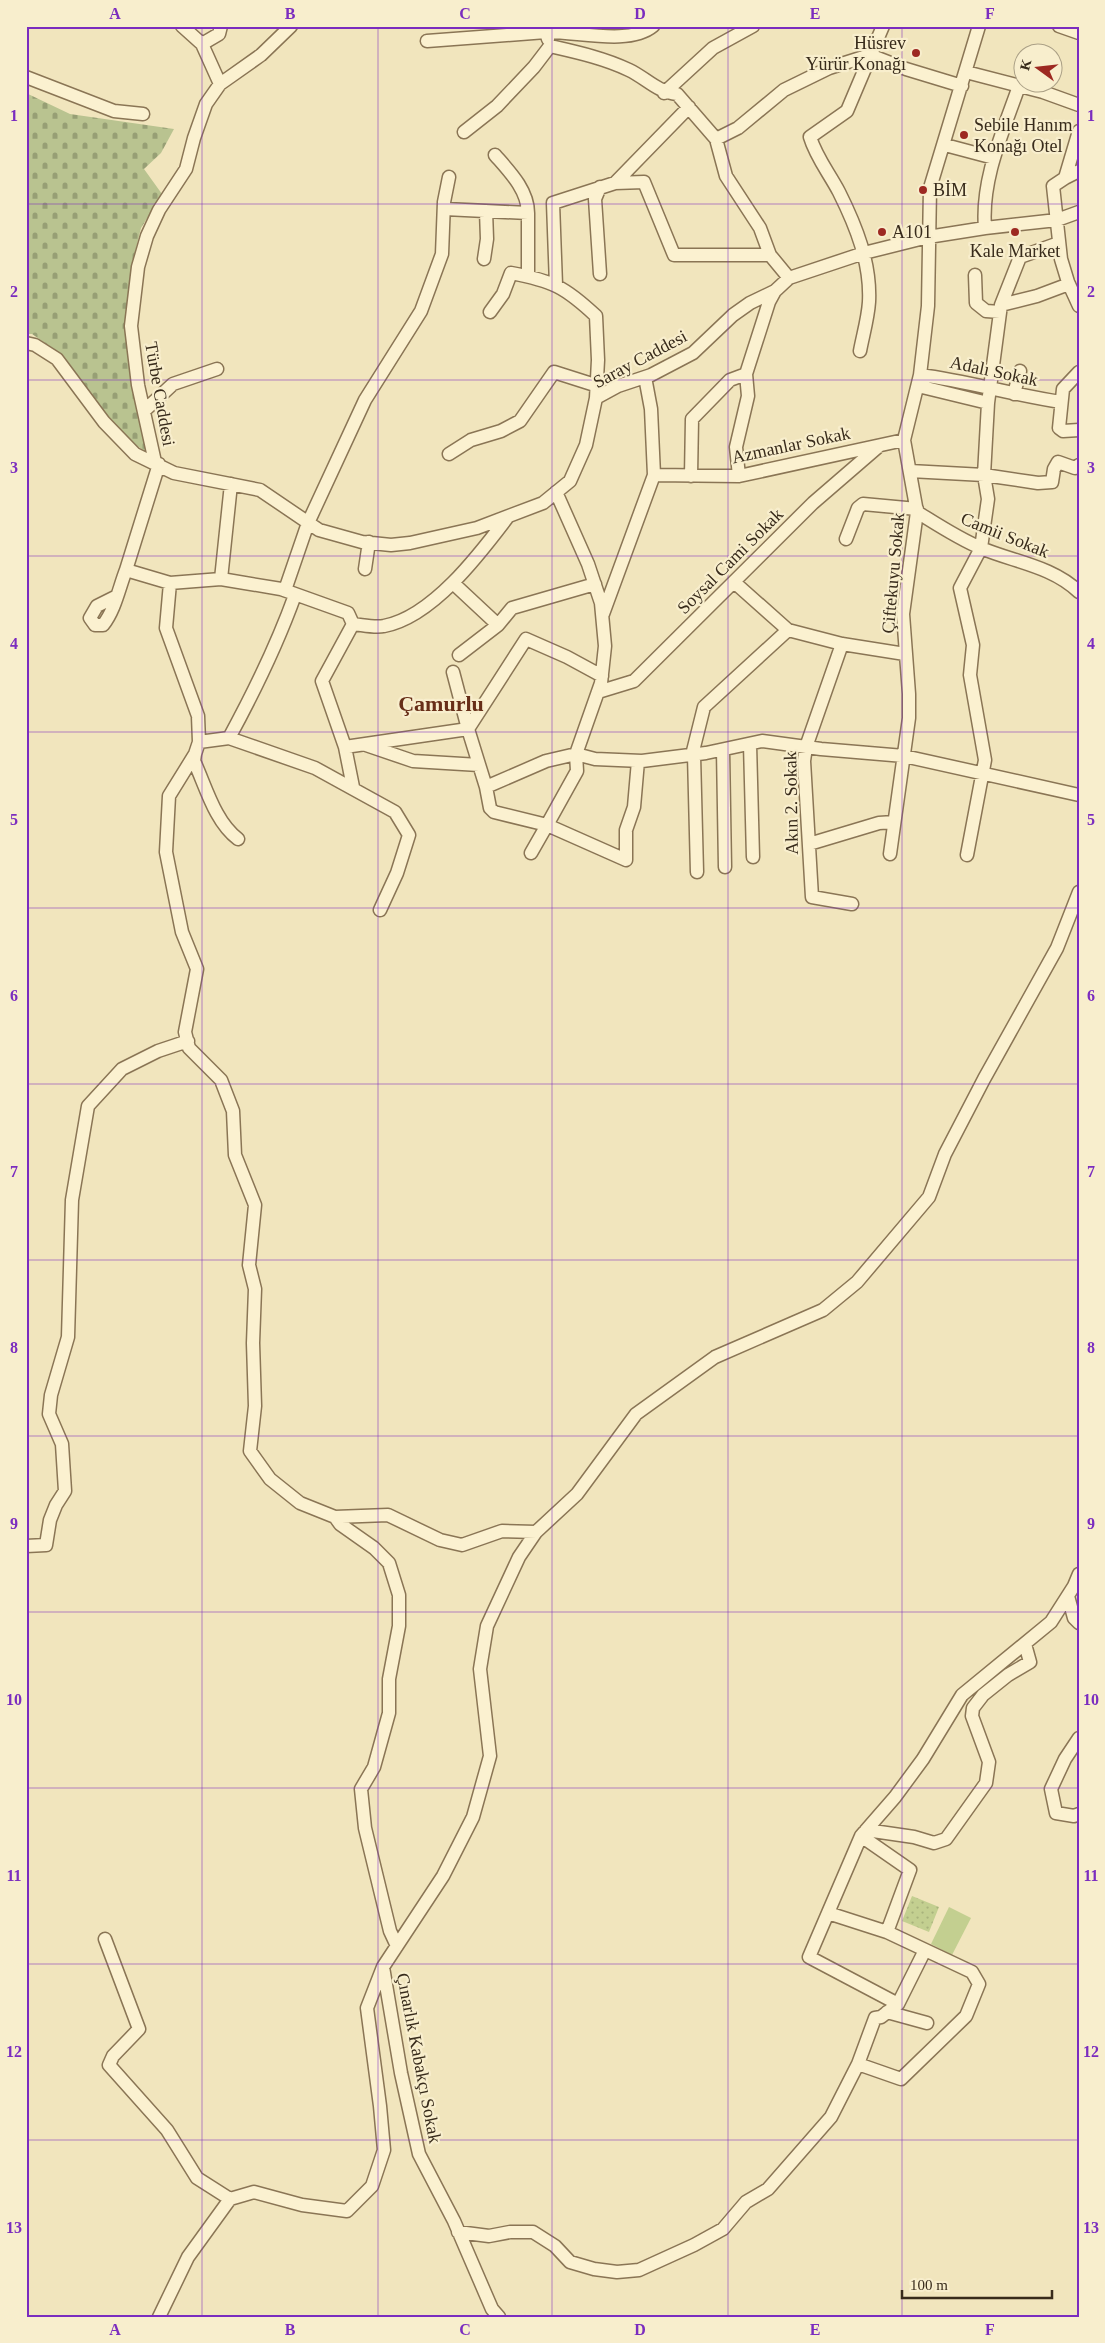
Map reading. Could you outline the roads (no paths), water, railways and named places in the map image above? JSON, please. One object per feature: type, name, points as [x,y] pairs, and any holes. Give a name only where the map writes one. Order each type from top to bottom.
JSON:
[{"type":"street","points":[[182,26],[202,44],[220,84]]},
{"type":"street","points":[[202,44],[219,34],[221,26]]},
{"type":"street","name":"Türbe Caddesi","points":[[157,463],[138,385],[131,326],[138,268],[147,236],[158,210],[186,169],[206,104],[220,84],[261,55],[291,26]]},
{"type":"street","points":[[664,93],[713,48],[753,26]]},
{"type":"street","points":[[860,351],[869,303],[869,273],[855,227],[838,191],[813,147],[810,137],[847,111],[883,26]]},
{"type":"street","name":"Çiftekuyu Sokak","points":[[890,854],[904,756],[909,702],[904,614],[917,510],[904,440],[919,380],[928,306],[930,188],[979,26]]},
{"type":"street","points":[[1059,26],[1079,32]]},
{"type":"street","points":[[427,41],[546,29],[616,36],[647,28]]},
{"type":"street","points":[[546,29],[550,46]]},
{"type":"street","points":[[550,46],[582,53],[629,70],[664,93],[677,94],[716,139],[726,176],[760,228],[770,255],[789,278]]},
{"type":"street","points":[[464,132],[497,106],[534,67],[550,46]]},
{"type":"street","points":[[716,139],[738,128],[784,90],[829,68],[870,55],[906,69],[962,86]]},
{"type":"street","points":[[966,72],[1012,84]]},
{"type":"street","points":[[26,77],[114,112],[143,114]]},
{"type":"street","points":[[985,228],[985,194],[994,158],[1017,92]]},
{"type":"street","points":[[1038,92],[1079,105]]},
{"type":"street","points":[[615,183],[689,107]]},
{"type":"street","points":[[1065,178],[1079,131]]},
{"type":"street","points":[[944,145],[994,158]]},
{"type":"street","points":[[495,154],[528,201],[528,276]]},
{"type":"street","points":[[1078,302],[1069,284],[1059,243],[1053,186],[1079,171]]},
{"type":"street","points":[[229,738],[256,689],[283,630],[290,593],[308,523],[365,400],[421,311],[442,254],[444,202],[449,176]]},
{"type":"street","points":[[556,285],[553,203],[615,183],[644,182],[674,255],[770,255]]},
{"type":"street","points":[[600,187],[595,199],[600,274]]},
{"type":"street","points":[[445,209],[528,213]]},
{"type":"street","points":[[484,259],[487,239],[486,211]]},
{"type":"street","name":"Saray Caddesi","points":[[26,343],[35,345],[58,359],[104,422],[135,454],[157,463],[174,473],[260,490],[319,530],[391,545],[410,543],[476,528],[543,503],[570,481],[586,445],[597,392],[645,377],[693,353],[733,315],[750,303],[775,291],[789,278],[864,253],[928,237],[1057,220],[1079,213]]},
{"type":"street","points":[[967,855],[985,760],[970,675],[973,645],[960,588],[981,548],[988,499],[984,475],[988,403],[1000,308],[1020,257],[1059,243]]},
{"type":"street","points":[[449,454],[471,440],[501,431],[520,420],[554,372],[597,392],[596,316],[562,288],[528,276],[511,273],[503,294],[490,312]]},
{"type":"street","points":[[975,275],[976,303],[986,311],[1037,296],[1069,284]]},
{"type":"street","points":[[739,476],[736,447],[748,396],[746,374],[769,302],[775,291]]},
{"type":"street","points":[[758,336],[762,352]]},
{"type":"street","points":[[144,411],[173,384],[217,369]]},
{"type":"street","points":[[1014,394],[1020,371]]},
{"type":"street","points":[[1079,372],[1062,389],[1059,428],[1063,431],[1079,430]]},
{"type":"street","points":[[691,476],[692,419],[730,380],[746,374]]},
{"type":"street","points":[[602,616],[654,475],[652,409],[645,377]]},
{"type":"street","name":"Adalı Sokak","points":[[919,380],[950,379],[1014,394],[1061,402]]},
{"type":"street","points":[[919,380],[988,403]]},
{"type":"street","name":"Azmanlar Sokak","points":[[654,475],[739,476],[904,440]]},
{"type":"street","name":"Soysal Cami Sokak","points":[[598,692],[634,681],[813,503],[881,444]]},
{"type":"street","points":[[910,471],[984,475],[1029,482],[1052,482],[1054,469],[1058,462],[1075,468],[1079,465]]},
{"type":"street","points":[[114,597],[126,570],[157,463]]},
{"type":"street","points":[[221,579],[230,484]]},
{"type":"street","points":[[531,853],[576,771],[576,754],[602,676],[605,646],[601,603],[595,584],[556,492]]},
{"type":"street","points":[[846,539],[858,508],[863,504],[917,510]]},
{"type":"street","name":"Camii Sokak","points":[[917,510],[981,548],[1050,572],[1071,584],[1079,592]]},
{"type":"street","points":[[353,624],[382,627],[405,620],[453,583],[482,551],[507,517]]},
{"type":"street","points":[[365,569],[370,542]]},
{"type":"street","points":[[126,570],[170,584],[221,579],[290,593],[348,613],[353,624]]},
{"type":"street","points":[[734,582],[788,630],[842,644],[905,654]]},
{"type":"street","points":[[453,583],[498,625]]},
{"type":"street","points":[[170,584],[166,628],[198,716],[197,748],[194,762],[226,830],[238,838]]},
{"type":"street","points":[[459,655],[498,625],[512,608],[595,584]]},
{"type":"street","points":[[353,624],[322,681],[345,747],[353,787]]},
{"type":"street","points":[[697,872],[693,755],[704,707],[788,630]]},
{"type":"street","points":[[345,747],[468,729],[526,640],[568,657],[602,676]]},
{"type":"street","name":"Akın 2. Sokak","points":[[842,644],[806,747],[804,761],[812,897],[852,904]]},
{"type":"street","points":[[453,672],[486,786],[490,808],[494,812],[547,825],[626,860],[626,830],[634,807],[638,761]]},
{"type":"street","points":[[380,910],[397,872],[410,835],[396,812],[315,768],[229,738],[197,748],[168,796],[166,852],[182,932],[197,969],[185,1032],[190,1048],[221,1080],[233,1112],[235,1155],[255,1205],[249,1265],[254,1289],[255,1406],[250,1451],[270,1479],[300,1503],[335,1517],[388,1515],[440,1540],[462,1545],[502,1531],[536,1532]]},
{"type":"street","points":[[486,786],[546,761],[576,754],[595,759],[638,761],[693,755],[762,741],[904,756],[983,772],[1079,795]]},
{"type":"street","points":[[364,744],[413,761],[479,765]]},
{"type":"street","points":[[750,744],[753,857]]},
{"type":"street","points":[[723,750],[725,867]]},
{"type":"street","points":[[809,844],[879,823],[894,822]]},
{"type":"street","points":[[159,2317],[188,2257],[230,2199],[254,2192],[302,2204],[347,2211],[372,2186],[384,2150],[367,2008],[383,1967],[443,1876],[472,1817],[490,1756],[480,1669],[487,1626],[519,1557],[536,1532],[577,1494],[636,1414],[715,1356],[823,1310],[857,1282],[869,1268],[928,1197],[945,1154],[1057,948],[1079,892]]},
{"type":"street","points":[[26,1546],[46,1545],[50,1520],[56,1505],[66,1491],[62,1444],[50,1414],[52,1396],[68,1337],[72,1200],[88,1106],[122,1068],[158,1051],[188,1041]]},
{"type":"street","points":[[335,1517],[340,1524],[374,1548],[389,1563],[399,1595],[399,1626],[389,1679],[389,1713],[374,1767],[361,1790],[365,1828],[390,1931],[397,1946]]},
{"type":"street","points":[[898,2004],[809,1957],[863,1833],[895,1797],[923,1759],[962,1696],[1051,1622],[1068,1596],[1079,1574]]},
{"type":"street","points":[[1068,1596],[1074,1618],[1079,1623]]},
{"type":"street","points":[[863,1833],[914,1837],[934,1843],[946,1839],[986,1783],[989,1762],[972,1716],[973,1708],[983,1695],[1008,1675],[1030,1662],[1025,1644]]},
{"type":"street","points":[[1079,1738],[1065,1759],[1051,1789],[1056,1813],[1074,1816],[1079,1814]]},
{"type":"street","points":[[863,1833],[910,1870],[887,1932]]},
{"type":"street","points":[[828,1913],[887,1932],[972,1972],[979,1984],[966,2016],[901,2079],[858,2064]]},
{"type":"street","points":[[105,1939],[139,2029],[113,2056],[109,2065],[167,2130],[197,2178],[230,2199]]},
{"type":"street","points":[[458,2232],[489,2236],[510,2232],[533,2232],[555,2246],[570,2262],[594,2269],[617,2272],[639,2270],[694,2245],[723,2229],[746,2202],[768,2189],[831,2117],[858,2064],[875,2018],[898,2004],[925,1950]]},
{"type":"street","name":"Çınarlık Kabakçı Sokak","points":[[383,1967],[401,2073],[419,2154],[458,2232],[495,2314]]},
{"type":"street","points":[[887,2012],[927,2023]]},
{"type":"place","name":"Hüsrev Yürür Konağı","points":[[916,53]]},
{"type":"place","name":"Sebile Hanım Konağı Otel","points":[[964,135]]},
{"type":"place","name":"BİM","points":[[923,190]]},
{"type":"place","name":"A101","points":[[882,232]]},
{"type":"place","name":"Kale Market","points":[[1015,232]]},
{"type":"district","name":"Çamurlu","points":[[441,703]]}]
